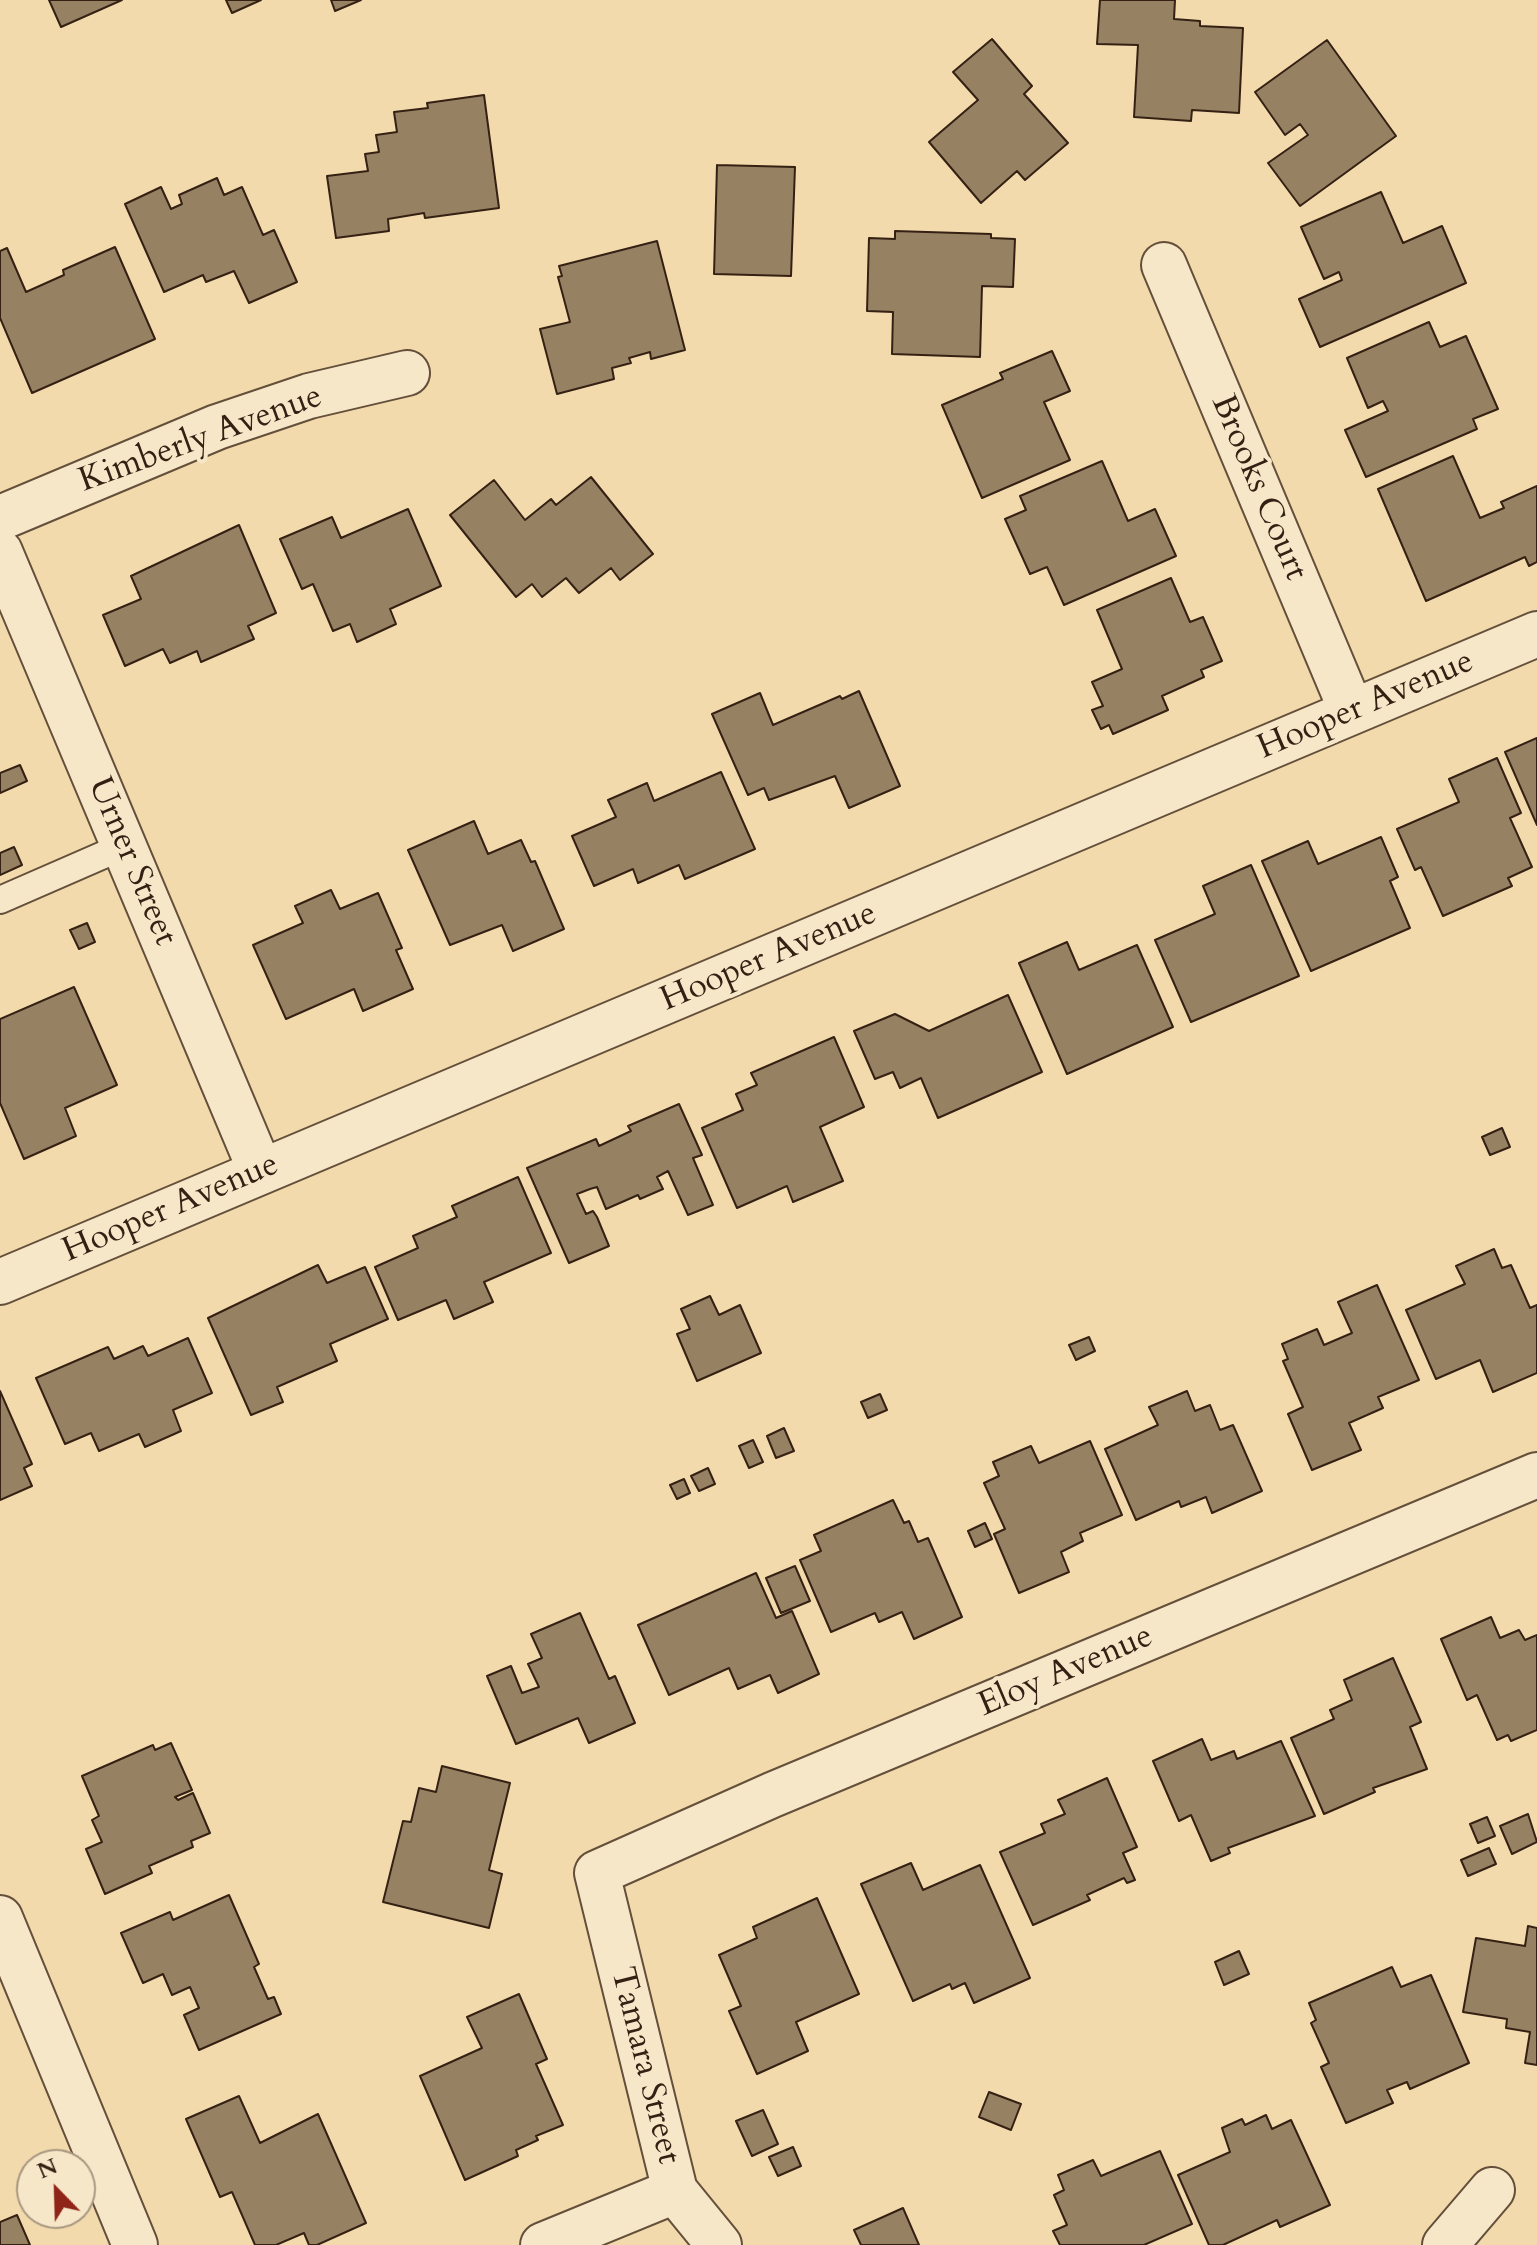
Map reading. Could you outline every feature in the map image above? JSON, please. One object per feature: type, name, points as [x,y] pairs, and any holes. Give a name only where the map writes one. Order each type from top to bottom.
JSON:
[{"type":"street","name":"Brooks Court","points":[[1164,265],[1352,712]]},
{"type":"street","name":"Kimberly Avenue","points":[[0,518],[217,427],[309,396],[407,373]]},
{"type":"street","name":"Urner Street","points":[[0,552],[261,1172]]},
{"type":"street","name":"Hooper Avenue","points":[[0,1282],[1537,634]]},
{"type":"street","name":"Eloy Avenue","points":[[597,1873],[772,1795],[1537,1475]]},
{"type":"street","name":"Tamara Street","points":[[597,1873],[675,2191],[719,2245]]},
{"type":"street","points":[[0,1918],[135,2245]]},
{"type":"street","points":[[1445,2245],[1492,2190]]},
{"type":"street","points":[[543,2245],[675,2191]]},
{"type":"lane","points":[[0,900],[124,846]]},
{"type":"building","points":[[49,0],[122,0],[61,27]]},
{"type":"building","points":[[226,0],[261,0],[232,13]]},
{"type":"building","points":[[331,0],[361,0],[335,11]]},
{"type":"building","points":[[1100,0],[1175,0],[1174,19],[1200,21],[1200,26],[1243,28],[1239,113],[1192,110],[1191,121],[1134,117],[1138,45],[1097,44]]},
{"type":"building","points":[[992,39],[1032,86],[1024,94],[1068,143],[1025,180],[1017,171],[981,203],[929,142],[978,100],[953,72]]},
{"type":"building","points":[[1327,40],[1396,136],[1300,206],[1268,163],[1308,135],[1300,124],[1285,135],[1255,92]]},
{"type":"building","points":[[484,95],[499,208],[425,218],[424,213],[388,219],[389,231],[336,238],[327,176],[368,171],[365,154],[379,152],[376,135],[397,132],[394,112],[428,108],[427,103]]},
{"type":"building","points":[[717,165],[795,167],[791,276],[714,274]]},
{"type":"building","points":[[217,178],[224,195],[242,187],[263,235],[274,230],[297,282],[249,303],[234,271],[206,282],[203,275],[164,292],[125,204],[161,187],[171,209],[182,204],[179,195]]},
{"type":"building","points":[[1381,192],[1403,243],[1442,226],[1466,283],[1320,347],[1299,299],[1342,280],[1339,272],[1324,279],[1301,227]]},
{"type":"building","points":[[895,231],[991,234],[991,238],[1015,239],[1013,287],[982,286],[980,357],[892,354],[893,312],[867,311],[869,238],[895,239]]},
{"type":"building","points":[[657,241],[685,350],[651,359],[650,352],[629,358],[631,363],[612,368],[614,379],[557,394],[540,329],[570,322],[558,277],[562,276],[559,266]]},
{"type":"building","points":[[115,247],[155,339],[32,393],[0,318],[0,251],[7,248],[26,292],[64,275],[63,270]]},
{"type":"building","points":[[1429,322],[1440,347],[1466,336],[1498,409],[1473,419],[1477,429],[1366,477],[1345,430],[1388,411],[1383,401],[1368,408],[1347,358]]},
{"type":"building","points":[[1052,351],[1070,391],[1044,402],[1070,460],[982,498],[942,405],[1003,379],[1000,373]]},
{"type":"building","points":[[1453,456],[1480,518],[1504,508],[1501,502],[1537,486],[1537,562],[1529,566],[1525,557],[1426,601],[1378,489]]},
{"type":"building","points":[[1102,461],[1128,521],[1155,509],[1176,556],[1064,605],[1047,567],[1030,574],[1005,519],[1026,510],[1020,496]]},
{"type":"building","points":[[591,477],[653,554],[620,580],[611,568],[579,593],[566,578],[542,597],[532,584],[516,597],[450,515],[494,480],[525,520],[551,499],[556,505]]},
{"type":"building","points":[[408,509],[441,586],[390,609],[396,624],[357,642],[350,624],[333,631],[313,584],[302,589],[280,539],[332,517],[341,538]]},
{"type":"building","points":[[239,525],[276,613],[248,626],[254,639],[201,662],[197,651],[170,663],[163,649],[125,666],[103,615],[141,599],[131,576]]},
{"type":"building","points":[[1171,578],[1190,622],[1203,617],[1222,661],[1201,670],[1204,677],[1162,696],[1168,710],[1113,734],[1109,725],[1101,729],[1092,710],[1103,706],[1092,682],[1122,669],[1097,610]]},
{"type":"building","points":[[859,691],[900,786],[849,808],[835,776],[769,800],[764,788],[748,795],[712,714],[760,693],[773,725]]},
{"type":"building","points":[[1537,738],[1537,825],[1505,752]]},
{"type":"building","points":[[1497,758],[1521,813],[1510,818],[1532,867],[1508,878],[1512,886],[1443,916],[1421,867],[1415,870],[1397,829],[1459,802],[1449,779]]},
{"type":"building","points":[[20,765],[27,781],[0,793],[0,773]]},
{"type":"building","points":[[721,772],[755,849],[685,879],[679,865],[638,883],[633,869],[594,886],[572,836],[616,817],[608,800],[647,783],[654,801]]},
{"type":"building","points":[[474,821],[488,854],[521,840],[531,862],[535,861],[564,929],[513,951],[502,925],[450,945],[408,850]]},
{"type":"building","points":[[1381,837],[1398,877],[1390,881],[1410,928],[1311,971],[1262,861],[1308,841],[1318,864]]},
{"type":"building","points":[[14,847],[22,865],[0,875],[0,853]]},
{"type":"building","points":[[1251,865],[1299,976],[1191,1022],[1155,940],[1215,914],[1203,886]]},
{"type":"building","points":[[331,890],[340,909],[378,893],[402,948],[396,950],[413,989],[363,1011],[354,989],[286,1019],[253,945],[303,923],[295,906]]},
{"type":"building","points":[[87,923],[95,942],[79,949],[70,930]]},
{"type":"building","points":[[1067,942],[1079,970],[1137,945],[1173,1027],[1067,1074],[1019,963]]},
{"type":"building","points":[[74,987],[117,1085],[65,1108],[76,1136],[24,1159],[0,1103],[0,1019]]},
{"type":"building","points":[[1008,995],[1042,1072],[938,1118],[921,1078],[900,1088],[893,1072],[875,1079],[854,1031],[895,1014],[929,1031]]},
{"type":"building","points":[[834,1037],[864,1107],[820,1127],[843,1181],[793,1202],[787,1186],[737,1208],[702,1128],[743,1110],[736,1094],[757,1085],[751,1073]]},
{"type":"building","points":[[679,1104],[702,1155],[693,1158],[713,1205],[688,1215],[668,1171],[657,1177],[663,1189],[640,1199],[638,1195],[606,1209],[597,1187],[577,1194],[586,1214],[593,1211],[597,1217],[609,1246],[569,1263],[527,1168],[596,1139],[599,1146],[631,1131],[628,1126]]},
{"type":"building","points":[[1502,1128],[1510,1147],[1490,1155],[1482,1137]]},
{"type":"building","points":[[518,1177],[551,1253],[484,1282],[493,1302],[454,1319],[446,1300],[398,1320],[375,1267],[418,1248],[413,1236],[457,1217],[452,1206]]},
{"type":"building","points":[[1494,1249],[1502,1268],[1511,1265],[1530,1308],[1537,1305],[1537,1373],[1493,1392],[1480,1360],[1436,1379],[1406,1310],[1465,1284],[1456,1266]]},
{"type":"building","points":[[318,1265],[327,1283],[365,1267],[388,1319],[330,1344],[337,1361],[277,1387],[283,1402],[251,1415],[208,1318]]},
{"type":"building","points":[[1377,1285],[1419,1380],[1378,1397],[1383,1408],[1349,1423],[1361,1450],[1312,1470],[1288,1414],[1303,1407],[1283,1361],[1288,1359],[1282,1344],[1317,1329],[1324,1345],[1352,1333],[1338,1302]]},
{"type":"building","points":[[710,1296],[719,1315],[740,1305],[761,1353],[697,1381],[677,1334],[690,1329],[681,1309]]},
{"type":"building","points":[[1089,1337],[1095,1351],[1076,1360],[1069,1345]]},
{"type":"building","points":[[188,1338],[212,1393],[173,1410],[181,1431],[145,1447],[139,1434],[99,1451],[91,1433],[65,1444],[36,1378],[108,1347],[114,1359],[143,1346],[148,1356]]},
{"type":"building","points":[[0,1391],[32,1464],[24,1468],[32,1486],[0,1500]]},
{"type":"building","points":[[1187,1391],[1195,1411],[1210,1405],[1220,1430],[1233,1425],[1262,1491],[1212,1513],[1206,1497],[1181,1507],[1179,1501],[1136,1520],[1105,1449],[1158,1425],[1149,1407]]},
{"type":"building","points":[[880,1394],[887,1410],[868,1418],[861,1402]]},
{"type":"building","points":[[784,1428],[794,1451],[776,1458],[767,1436]]},
{"type":"building","points":[[753,1440],[763,1462],[749,1468],[739,1446]]},
{"type":"building","points":[[1090,1441],[1122,1515],[1080,1533],[1083,1541],[1061,1552],[1069,1572],[1019,1593],[994,1534],[1005,1529],[984,1483],[999,1476],[993,1462],[1031,1446],[1039,1463]]},
{"type":"building","points":[[708,1468],[715,1484],[699,1491],[691,1476]]},
{"type":"building","points":[[684,1479],[690,1493],[677,1499],[670,1485]]},
{"type":"building","points":[[893,1500],[904,1523],[909,1521],[918,1542],[928,1538],[962,1617],[914,1639],[902,1612],[879,1622],[875,1613],[831,1632],[800,1560],[821,1551],[814,1535]]},
{"type":"building","points":[[985,1523],[992,1539],[975,1547],[968,1531]]},
{"type":"building","points":[[795,1566],[810,1601],[781,1613],[766,1578]]},
{"type":"building","points":[[756,1573],[776,1618],[792,1611],[819,1674],[778,1693],[770,1675],[738,1689],[729,1668],[669,1695],[638,1625]]},
{"type":"building","points":[[580,1613],[609,1679],[615,1676],[635,1723],[589,1743],[578,1718],[516,1744],[487,1676],[511,1666],[522,1693],[539,1687],[528,1664],[542,1658],[531,1634]]},
{"type":"building","points":[[1491,1617],[1500,1638],[1519,1630],[1525,1640],[1537,1635],[1537,1730],[1511,1741],[1508,1735],[1497,1740],[1477,1695],[1467,1700],[1441,1639]]},
{"type":"building","points":[[1393,1658],[1421,1722],[1410,1727],[1427,1769],[1373,1788],[1375,1792],[1324,1814],[1291,1738],[1334,1719],[1330,1710],[1352,1700],[1344,1680]]},
{"type":"building","points":[[1202,1739],[1211,1760],[1234,1751],[1237,1759],[1281,1741],[1315,1816],[1228,1848],[1230,1853],[1211,1861],[1191,1815],[1179,1821],[1153,1761]]},
{"type":"building","points":[[171,1743],[192,1790],[175,1797],[178,1800],[193,1793],[210,1833],[191,1841],[193,1847],[149,1866],[152,1873],[105,1894],[86,1849],[102,1842],[92,1820],[99,1816],[82,1776],[153,1745],[155,1750]]},
{"type":"building","points":[[442,1766],[510,1783],[489,1870],[502,1874],[489,1928],[383,1902],[403,1821],[411,1822],[419,1788],[436,1792]]},
{"type":"building","points":[[1107,1778],[1137,1847],[1123,1853],[1135,1880],[1127,1883],[1124,1878],[1087,1895],[1090,1900],[1033,1925],[1000,1852],[1045,1833],[1041,1824],[1065,1814],[1058,1800]]},
{"type":"building","points":[[1528,1814],[1537,1842],[1512,1854],[1500,1826]]},
{"type":"building","points":[[1487,1817],[1495,1836],[1478,1843],[1470,1824]]},
{"type":"building","points":[[1489,1848],[1496,1864],[1468,1876],[1461,1860]]},
{"type":"building","points":[[911,1863],[923,1890],[980,1865],[1030,1978],[974,2003],[965,1983],[952,1989],[950,1984],[913,2001],[861,1884]]},
{"type":"building","points":[[229,1895],[259,1964],[254,1967],[268,1999],[274,1997],[281,2014],[199,2050],[184,2015],[199,2008],[190,1987],[172,1995],[163,1974],[143,1983],[121,1933],[170,1912],[173,1920]]},
{"type":"building","points":[[817,1898],[859,1994],[796,2022],[808,2051],[757,2074],[729,2011],[741,2006],[719,1955],[757,1938],[753,1927]]},
{"type":"building","points":[[1528,1926],[1537,1928],[1537,2065],[1525,2063],[1530,2032],[1506,2028],[1507,2019],[1463,2012],[1476,1938],[1525,1946]]},
{"type":"building","points":[[1239,1951],[1249,1974],[1224,1985],[1215,1962]]},
{"type":"building","points":[[1392,1967],[1401,1987],[1431,1975],[1469,2063],[1410,2089],[1407,2082],[1387,2090],[1393,2103],[1346,2123],[1321,2067],[1329,2063],[1311,2023],[1316,2020],[1309,2003]]},
{"type":"building","points":[[519,1994],[547,2059],[536,2064],[563,2125],[536,2136],[538,2140],[516,2150],[518,2156],[465,2180],[420,2076],[482,2048],[467,2017]]},
{"type":"building","points":[[989,2092],[1021,2104],[1011,2130],[979,2117]]},
{"type":"building","points":[[239,2096],[260,2143],[318,2114],[366,2223],[317,2245],[309,2245],[304,2233],[276,2245],[255,2245],[232,2192],[220,2197],[186,2119]]},
{"type":"building","points":[[763,2110],[778,2144],[752,2156],[736,2121]]},
{"type":"building","points":[[1266,2115],[1272,2129],[1291,2120],[1330,2205],[1280,2227],[1277,2220],[1223,2245],[1209,2245],[1178,2175],[1230,2152],[1222,2128],[1242,2119],[1245,2125]]},
{"type":"building","points":[[793,2147],[801,2166],[778,2176],[769,2157]]},
{"type":"building","points":[[1160,2151],[1192,2224],[1144,2245],[1060,2245],[1053,2231],[1067,2225],[1054,2195],[1064,2190],[1058,2175],[1093,2160],[1101,2176]]},
{"type":"building","points":[[903,2208],[919,2245],[861,2245],[854,2230]]},
{"type":"building","points":[[16,2215],[16,2229],[23,2229],[30,2245],[0,2245],[0,2222]]}]
